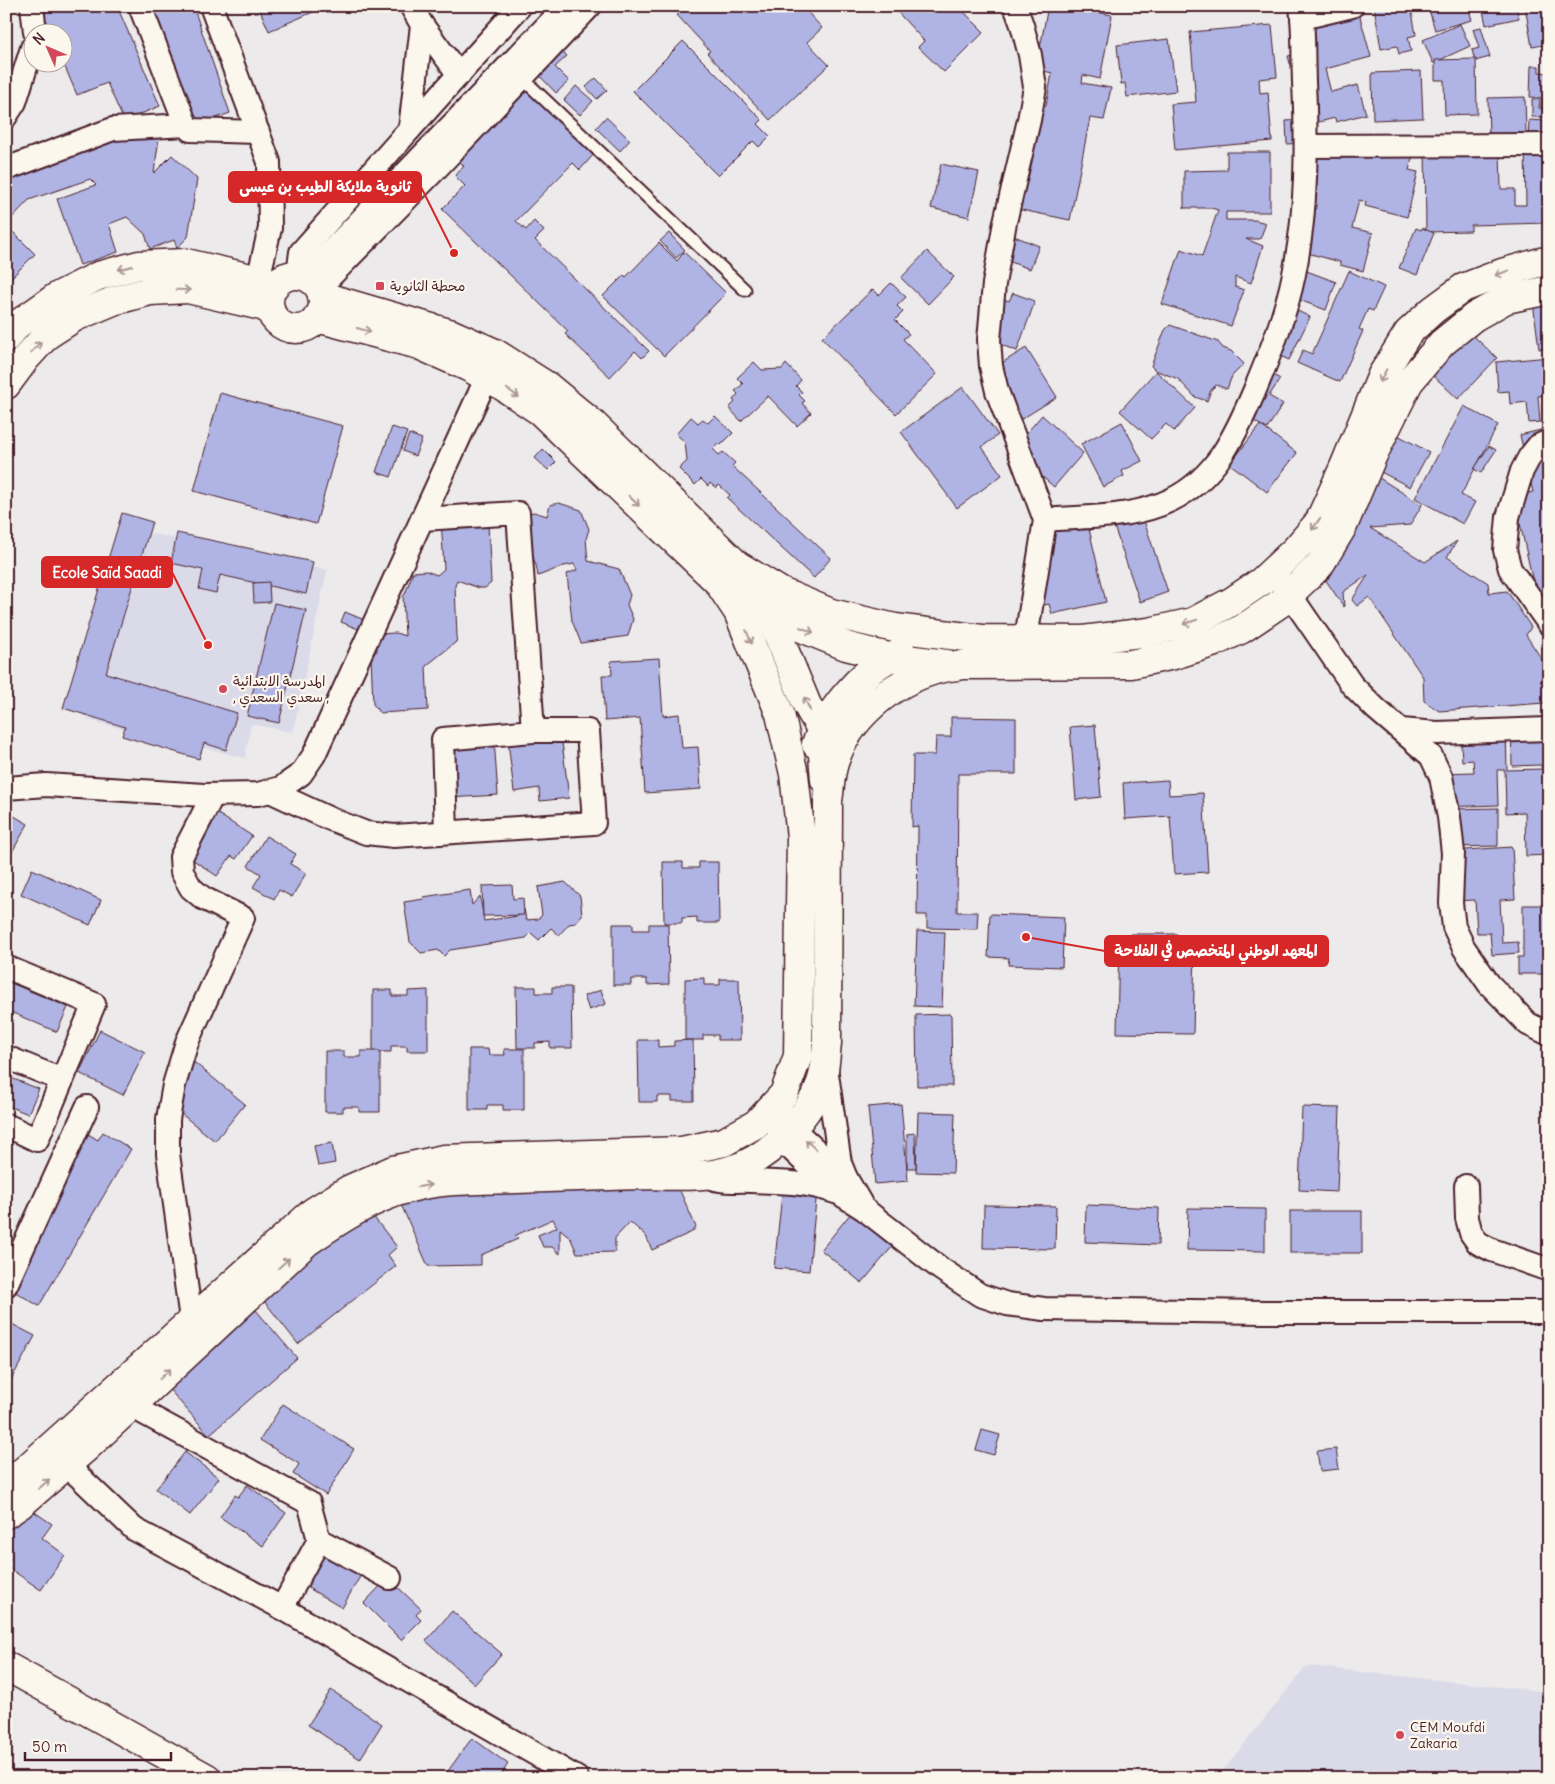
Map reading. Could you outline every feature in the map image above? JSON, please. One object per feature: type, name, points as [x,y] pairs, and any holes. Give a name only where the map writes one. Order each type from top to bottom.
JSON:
[{"type":"street","points":[[32,6],[34,22]]},
{"type":"street","points":[[140,6],[190,130],[258,132]]},
{"type":"street","points":[[211,6],[269,162],[270,228],[296,291]]},
{"type":"street","points":[[296,291],[301,252],[520,6]]},
{"type":"street","points":[[6,385],[26,358],[47,335],[75,317],[113,301],[150,292],[188,289],[296,291],[432,173],[590,6]]},
{"type":"street","points":[[1015,6],[1030,55],[1035,87],[995,275],[989,340],[991,366],[997,391],[1045,520],[1024,652]]},
{"type":"street","points":[[1045,520],[1140,512],[1172,500],[1198,482],[1219,461],[1242,420],[1272,349],[1294,276],[1301,237],[1307,146],[1301,12],[1352,6]]},
{"type":"street","points":[[296,291],[563,8]]},
{"type":"street","points":[[416,16],[458,74]]},
{"type":"street","points":[[410,129],[416,16]]},
{"type":"street","points":[[6,116],[15,102],[24,72]]},
{"type":"street","points":[[6,169],[113,129],[186,124]]},
{"type":"street","points":[[1307,146],[1549,145]]},
{"type":"street","points":[[828,801],[834,764],[848,734],[874,704],[906,682],[936,669],[1083,640],[1149,632],[1193,622],[1231,602],[1262,581],[1295,550],[1319,522],[1382,375],[1408,333],[1433,310],[1463,288],[1502,273],[1549,261]]},
{"type":"street","points":[[6,338],[18,324],[58,296],[98,276],[139,265],[186,264],[296,291],[452,334],[491,365],[547,386],[593,424],[728,573],[750,582],[778,635],[807,706],[821,729],[828,801],[827,1043],[823,1077],[812,1101],[777,1128],[757,1158],[731,1170],[704,1175],[632,1175],[454,1181],[410,1188],[371,1202],[307,1242],[6,1486]]},
{"type":"street","points":[[728,573],[831,613],[895,628],[982,639],[1024,652],[1131,664],[1174,655],[1212,643],[1242,629],[1279,604],[1319,566],[1343,526],[1372,457],[1409,382],[1442,343],[1474,317],[1506,299],[1549,290]]},
{"type":"street","points":[[6,788],[46,785],[213,795],[258,794],[281,788],[301,774],[314,755],[491,365]]},
{"type":"street","points":[[1549,441],[1538,446],[1522,471],[1508,517],[1505,550],[1510,568],[1549,624]]},
{"type":"street","points":[[422,519],[518,513],[533,731]]},
{"type":"street","points":[[1273,570],[1352,686],[1376,710],[1431,756],[1441,777],[1449,817],[1453,853],[1451,903],[1454,927],[1464,948],[1489,984],[1528,1024],[1549,1034]]},
{"type":"street","points":[[728,573],[738,612],[780,714],[794,774],[801,836],[798,1056],[784,1094],[777,1128],[790,1148],[843,1186],[864,1209],[940,1269],[980,1295],[1007,1304],[1044,1310],[1549,1312]]},
{"type":"street","points":[[765,613],[846,646],[890,657],[962,665]]},
{"type":"street","points":[[797,799],[821,729],[840,702],[862,678],[890,657],[959,637]]},
{"type":"street","points":[[1401,730],[1437,733],[1549,729]]},
{"type":"street","points":[[270,791],[366,833],[394,836],[594,822],[588,731],[533,731],[443,739],[446,832]]},
{"type":"street","points":[[193,1334],[168,1154],[168,1119],[174,1085],[186,1042],[243,918],[203,898],[191,888],[182,872],[181,857],[213,795]]},
{"type":"street","points":[[6,967],[94,1004],[37,1140],[6,1125]]},
{"type":"street","points":[[6,1057],[62,1080]]},
{"type":"street","points":[[825,1059],[843,1186]]},
{"type":"street","points":[[6,1285],[88,1107]]},
{"type":"street","points":[[6,1514],[20,1504],[131,1406],[193,1334],[314,1212],[350,1189],[393,1170],[444,1159],[682,1150],[724,1142],[777,1128]]},
{"type":"street","points":[[704,1175],[722,1182],[743,1180],[843,1186]]},
{"type":"street","points":[[1466,1186],[1467,1218],[1471,1233],[1478,1244],[1549,1270]]},
{"type":"street","points":[[131,1406],[309,1503],[319,1540],[282,1608]]},
{"type":"street","points":[[66,1464],[134,1529],[282,1608],[577,1778]]},
{"type":"street","points":[[319,1540],[390,1578]]},
{"type":"street","points":[[6,1666],[207,1778]]},
{"type":"lane","points":[[522,78],[745,290]]},
{"type":"shaded area","points":[[128,529],[327,570],[293,732],[251,724],[245,758],[88,720]]},
{"type":"shaded area","name":"CEM Moufdi Zakaria","points":[[1307,1666],[1549,1692],[1549,1778],[1217,1778]]},
{"type":"building","points":[[40,6],[117,6],[160,106],[124,121],[107,83],[77,95],[67,72],[72,72],[72,22],[47,22]]},
{"type":"building","points":[[140,6],[193,6],[230,113],[183,130]]},
{"type":"building","points":[[258,6],[327,6],[269,31]]},
{"type":"building","points":[[686,6],[802,6],[822,28],[807,42],[829,65],[770,120],[707,53],[710,51],[677,15]]},
{"type":"building","points":[[892,6],[958,6],[984,32],[944,72],[918,47],[924,41]]},
{"type":"building","points":[[1048,6],[1066,6],[1112,15],[1100,79],[1083,75],[1082,83],[1111,88],[1104,120],[1090,118],[1070,220],[1012,208],[1038,105],[1046,106],[1052,73],[1036,69]]},
{"type":"building","points":[[1305,6],[1357,6],[1371,57],[1325,69],[1331,92],[1358,85],[1366,114],[1336,122],[1335,118],[1307,125],[1288,56],[1310,50]]},
{"type":"building","points":[[1374,6],[1411,6],[1416,35],[1408,37],[1411,51],[1399,54],[1397,46],[1381,49]]},
{"type":"building","points":[[1428,6],[1468,6],[1472,20],[1435,30]]},
{"type":"building","points":[[1482,6],[1516,6],[1519,18],[1486,25]]},
{"type":"building","points":[[1525,6],[1549,6],[1549,44],[1532,47]]},
{"type":"building","points":[[1460,24],[1470,46],[1433,63],[1423,40]]},
{"type":"building","points":[[1272,25],[1277,77],[1259,79],[1260,93],[1268,92],[1272,141],[1175,150],[1171,104],[1196,102],[1190,32]]},
{"type":"building","points":[[1481,27],[1490,57],[1475,61],[1472,50],[1479,48],[1473,29]]},
{"type":"building","points":[[1169,39],[1176,91],[1127,97],[1125,83],[1121,84],[1117,45]]},
{"type":"building","points":[[683,41],[762,120],[758,124],[770,136],[759,147],[753,141],[718,176],[633,91]]},
{"type":"building","points":[[561,50],[567,56],[555,67],[569,81],[556,93],[537,73]]},
{"type":"building","points":[[1476,59],[1477,114],[1445,115],[1444,80],[1435,80],[1435,60]]},
{"type":"building","points":[[1531,66],[1539,66],[1539,72],[1549,73],[1549,107],[1541,107],[1542,98],[1530,97]]},
{"type":"building","points":[[6,67],[16,73],[10,83],[6,80]]},
{"type":"building","points":[[1421,71],[1423,118],[1373,120],[1372,73]]},
{"type":"building","points":[[596,78],[607,90],[597,99],[586,87]]},
{"type":"building","points":[[524,86],[594,154],[580,170],[573,163],[516,221],[526,230],[534,221],[544,231],[535,240],[649,351],[642,358],[635,351],[610,377],[565,334],[568,331],[442,209],[465,186],[455,176],[464,166],[455,157]]},
{"type":"building","points":[[576,86],[593,101],[580,115],[564,100]]},
{"type":"building","points":[[1525,97],[1526,133],[1489,135],[1488,98]]},
{"type":"building","points":[[1532,99],[1540,99],[1539,108],[1549,109],[1549,117],[1532,117]]},
{"type":"building","points":[[606,117],[630,140],[620,151],[596,128]]},
{"type":"building","points":[[1300,120],[1302,143],[1287,144],[1286,121]]},
{"type":"building","points":[[1529,120],[1546,121],[1546,124],[1549,124],[1549,138],[1528,143]]},
{"type":"building","points":[[134,127],[160,131],[154,173],[172,155],[197,179],[188,237],[177,248],[174,240],[150,249],[145,234],[127,217],[109,224],[118,252],[80,265],[57,199],[96,185],[90,179],[29,200],[6,224],[6,172]]},
{"type":"building","points":[[1368,140],[1414,151],[1409,170],[1418,172],[1407,217],[1365,206],[1366,202],[1359,200],[1352,228],[1373,233],[1363,271],[1340,265],[1340,262],[1304,252],[1314,211],[1296,207],[1311,146],[1363,158]]},
{"type":"building","points":[[1425,143],[1500,149],[1501,189],[1515,189],[1515,205],[1526,205],[1525,145],[1549,145],[1549,223],[1471,225],[1471,231],[1426,232]]},
{"type":"building","points":[[1227,152],[1270,152],[1270,212],[1226,212],[1226,220],[1255,220],[1266,223],[1260,239],[1246,239],[1263,246],[1251,283],[1235,277],[1235,287],[1244,290],[1231,326],[1162,304],[1181,249],[1202,256],[1218,210],[1211,208],[1184,208],[1184,171],[1227,170]]},
{"type":"building","points":[[941,164],[979,172],[969,217],[931,208]]},
{"type":"building","points":[[1416,228],[1421,230],[1422,228],[1434,233],[1417,275],[1399,268]]},
{"type":"building","points":[[11,230],[35,254],[6,283],[6,235]]},
{"type":"building","points":[[669,233],[685,250],[676,258],[660,241]]},
{"type":"building","points":[[1014,236],[1039,246],[1030,269],[1005,260]]},
{"type":"building","points":[[659,243],[677,261],[684,252],[726,293],[664,356],[603,296],[624,275],[626,277]]},
{"type":"building","points":[[927,251],[954,277],[928,304],[901,278]]},
{"type":"building","points":[[1296,267],[1336,282],[1326,310],[1286,295]]},
{"type":"building","points":[[1349,271],[1384,287],[1373,311],[1368,309],[1359,329],[1363,331],[1340,382],[1297,363],[1303,350],[1312,354]]},
{"type":"building","points":[[891,283],[906,297],[897,306],[903,312],[895,320],[909,334],[903,339],[937,374],[896,414],[822,338],[873,289],[879,295]]},
{"type":"building","points":[[1013,293],[1035,301],[1017,351],[986,339],[1000,298],[1009,301]]},
{"type":"building","points":[[1549,300],[1549,347],[1539,349],[1533,302]]},
{"type":"building","points":[[1281,303],[1310,317],[1289,360],[1261,347]]},
{"type":"building","points":[[1170,325],[1218,342],[1223,348],[1231,351],[1244,364],[1232,376],[1227,389],[1216,385],[1211,390],[1207,401],[1195,397],[1178,379],[1155,370],[1151,366],[1165,330]]},
{"type":"building","points":[[1463,326],[1497,358],[1458,399],[1424,367]]},
{"type":"building","points":[[1026,348],[1057,397],[1020,420],[989,371]]},
{"type":"building","points":[[1549,357],[1549,395],[1538,396],[1540,422],[1529,423],[1527,402],[1510,404],[1509,391],[1498,392],[1496,362]]},
{"type":"building","points":[[754,362],[762,370],[782,369],[786,364],[801,380],[796,386],[802,392],[799,395],[805,401],[802,403],[811,413],[797,426],[768,396],[741,421],[729,408],[735,402],[733,400],[738,394],[735,391],[743,384],[737,378]]},
{"type":"building","points":[[1260,367],[1280,379],[1269,396],[1283,404],[1267,429],[1234,409]]},
{"type":"building","points":[[1156,371],[1195,408],[1174,431],[1166,424],[1151,439],[1120,411]]},
{"type":"building","points":[[963,387],[998,435],[982,447],[1002,475],[957,508],[901,432]]},
{"type":"building","points":[[220,393],[343,426],[316,524],[194,491]]},
{"type":"building","points":[[1464,406],[1498,425],[1461,495],[1475,502],[1463,524],[1415,498]]},
{"type":"building","points":[[1042,415],[1083,453],[1054,487],[1012,450]]},
{"type":"building","points":[[715,416],[733,433],[721,445],[719,443],[713,449],[719,455],[723,452],[735,463],[732,466],[831,558],[814,578],[727,498],[730,495],[719,485],[716,488],[710,483],[708,486],[701,479],[695,485],[679,469],[687,461],[685,442],[676,434],[691,417],[698,423],[703,419],[708,423]]},
{"type":"building","points":[[1122,422],[1142,461],[1122,471],[1124,476],[1103,487],[1081,444]]},
{"type":"building","points":[[1260,425],[1297,453],[1267,492],[1230,464]]},
{"type":"building","points":[[392,427],[407,432],[391,477],[376,472]]},
{"type":"building","points":[[1549,428],[1549,607],[1539,609],[1514,496],[1533,492],[1520,435]]},
{"type":"building","points":[[1392,432],[1429,452],[1410,487],[1373,468]]},
{"type":"building","points":[[409,434],[422,439],[415,456],[403,451]]},
{"type":"building","points":[[1489,446],[1496,450],[1481,473],[1474,469]]},
{"type":"building","points":[[543,449],[556,462],[548,470],[535,458]]},
{"type":"building","points":[[1373,474],[1422,505],[1410,525],[1370,528],[1425,562],[1457,541],[1447,557],[1488,583],[1489,593],[1507,591],[1531,627],[1526,635],[1548,669],[1540,682],[1549,676],[1549,696],[1544,703],[1439,711],[1424,701],[1423,677],[1369,597],[1357,606],[1352,600],[1368,575],[1343,592],[1344,607],[1310,557]]},
{"type":"building","points":[[559,503],[581,510],[589,529],[586,539],[588,561],[619,569],[630,595],[627,605],[633,619],[628,636],[581,643],[572,621],[567,574],[577,570],[574,564],[538,576],[530,550],[525,514],[534,512],[547,516],[550,505]]},
{"type":"building","points":[[1139,506],[1168,592],[1140,602],[1108,509]]},
{"type":"building","points":[[122,513],[152,522],[106,673],[237,713],[226,750],[204,743],[199,759],[122,736],[125,727],[63,708]]},
{"type":"building","points":[[1086,516],[1106,602],[1052,614],[1049,604],[1029,608],[1025,588],[1032,527]]},
{"type":"building","points":[[441,518],[488,524],[491,583],[485,588],[479,588],[457,580],[455,586],[456,642],[426,666],[428,710],[380,713],[373,704],[371,656],[377,651],[376,634],[396,633],[405,636],[403,596],[413,572],[426,571],[437,575],[444,569]]},
{"type":"building","points":[[177,533],[313,562],[306,594],[220,575],[216,593],[199,589],[203,570],[171,563]]},
{"type":"building","points":[[269,582],[270,602],[254,603],[253,583]]},
{"type":"building","points":[[274,603],[306,610],[279,723],[247,716]]},
{"type":"building","points":[[345,612],[367,621],[363,631],[341,622]]},
{"type":"building","points":[[659,658],[663,716],[679,714],[682,748],[698,747],[701,789],[645,793],[640,718],[605,721],[602,675],[612,675],[611,661]]},
{"type":"building","points":[[951,717],[1016,718],[1016,774],[958,774],[957,912],[978,912],[977,929],[927,928],[927,915],[917,915],[918,826],[912,827],[913,755],[935,755],[936,737],[951,737]]},
{"type":"building","points":[[493,725],[498,795],[449,798],[445,737]]},
{"type":"building","points":[[1095,725],[1101,797],[1076,800],[1070,727]]},
{"type":"building","points":[[1506,725],[1507,770],[1542,769],[1541,765],[1512,766],[1511,728],[1549,727],[1549,855],[1526,856],[1525,812],[1506,813],[1505,770],[1497,770],[1498,805],[1444,807],[1443,773],[1474,772],[1473,760],[1462,761],[1460,727]]},
{"type":"building","points":[[560,726],[569,798],[540,801],[539,788],[514,792],[507,733]]},
{"type":"building","points":[[1168,780],[1169,795],[1203,793],[1208,872],[1174,874],[1170,816],[1125,819],[1123,783]]},
{"type":"building","points":[[1498,808],[1498,846],[1453,847],[1453,809]]},
{"type":"building","points":[[215,812],[252,836],[236,859],[231,856],[217,876],[186,855]]},
{"type":"building","points":[[14,816],[28,824],[8,859],[6,828]]},
{"type":"building","points":[[266,836],[296,854],[290,864],[306,873],[292,897],[279,890],[274,899],[253,887],[261,874],[248,866]]},
{"type":"building","points":[[1512,847],[1515,899],[1500,900],[1502,943],[1518,942],[1519,953],[1492,955],[1490,933],[1477,933],[1475,900],[1454,901],[1451,851]]},
{"type":"building","points":[[663,862],[683,862],[683,868],[699,868],[699,862],[718,862],[719,923],[697,923],[697,917],[682,918],[682,923],[664,923]]},
{"type":"building","points":[[32,869],[101,900],[90,925],[21,894]]},
{"type":"building","points":[[565,882],[580,896],[582,915],[575,923],[569,924],[559,935],[551,928],[539,940],[531,933],[526,938],[450,950],[444,956],[438,950],[421,953],[410,942],[404,902],[424,899],[423,897],[470,890],[472,905],[480,896],[484,921],[518,916],[524,909],[526,920],[538,919],[542,915],[538,887]]},
{"type":"building","points":[[512,885],[513,899],[523,898],[524,915],[483,916],[482,886]]},
{"type":"building","points":[[1523,905],[1549,905],[1549,974],[1518,974],[1518,957],[1523,957]]},
{"type":"building","points":[[990,914],[1064,917],[1062,967],[1008,965],[1009,958],[988,957]]},
{"type":"building","points":[[613,924],[633,924],[633,930],[649,930],[649,924],[668,924],[669,984],[647,985],[647,979],[631,979],[631,985],[613,985]]},
{"type":"building","points":[[917,931],[945,932],[942,1007],[914,1006]]},
{"type":"building","points":[[1131,934],[1177,934],[1176,944],[1195,945],[1193,1034],[1117,1033],[1119,938],[1131,938]]},
{"type":"building","points":[[704,978],[704,985],[720,985],[720,979],[739,979],[740,1040],[718,1040],[718,1035],[703,1035],[703,1040],[685,1040],[685,979]]},
{"type":"building","points":[[6,981],[68,1007],[57,1032],[6,1010]]},
{"type":"building","points":[[516,987],[536,987],[536,993],[552,993],[552,987],[571,987],[572,1048],[550,1048],[550,1042],[535,1043],[535,1048],[517,1048]]},
{"type":"building","points":[[373,990],[392,990],[392,996],[408,996],[408,991],[428,990],[428,1051],[407,1051],[407,1046],[391,1046],[391,1052],[373,1052]]},
{"type":"building","points":[[601,990],[606,1004],[589,1010],[584,996]]},
{"type":"building","points":[[951,1014],[952,1086],[917,1086],[916,1015]]},
{"type":"building","points":[[100,1030],[145,1052],[123,1095],[79,1073]]},
{"type":"building","points":[[638,1040],[658,1040],[658,1047],[674,1046],[674,1041],[693,1040],[694,1101],[672,1101],[672,1096],[657,1096],[657,1102],[639,1102]]},
{"type":"building","points":[[469,1049],[488,1049],[489,1055],[505,1055],[504,1049],[524,1049],[524,1110],[503,1110],[503,1105],[487,1105],[487,1110],[469,1110]]},
{"type":"building","points":[[325,1051],[344,1051],[344,1057],[361,1057],[361,1051],[380,1051],[380,1112],[359,1112],[359,1107],[343,1107],[343,1112],[325,1112]]},
{"type":"building","points":[[190,1059],[245,1104],[215,1141],[170,1105]]},
{"type":"building","points":[[6,1076],[39,1089],[28,1114],[6,1105]]},
{"type":"building","points":[[901,1104],[908,1181],[875,1184],[868,1107]]},
{"type":"building","points":[[1302,1107],[1340,1108],[1337,1192],[1299,1190]]},
{"type":"building","points":[[918,1112],[955,1113],[953,1173],[916,1172]]},
{"type":"building","points":[[85,1132],[98,1140],[103,1132],[131,1149],[39,1306],[12,1290],[19,1259],[77,1159],[72,1156]]},
{"type":"building","points":[[915,1133],[916,1168],[907,1168],[907,1134]]},
{"type":"building","points":[[332,1143],[335,1163],[318,1166],[314,1146]]},
{"type":"building","points":[[673,1175],[696,1227],[692,1232],[652,1250],[646,1236],[630,1222],[615,1238],[615,1252],[577,1253],[570,1237],[560,1229],[560,1254],[552,1247],[543,1247],[538,1235],[557,1227],[553,1219],[516,1235],[518,1239],[481,1255],[481,1265],[428,1266],[396,1193]]},
{"type":"building","points":[[784,1176],[818,1180],[809,1271],[774,1268]]},
{"type":"building","points":[[355,1193],[397,1247],[388,1255],[396,1266],[298,1344],[250,1283]]},
{"type":"building","points":[[984,1205],[1056,1206],[1055,1249],[983,1248]]},
{"type":"building","points":[[1086,1205],[1159,1208],[1158,1245],[1085,1242]]},
{"type":"building","points":[[1188,1208],[1265,1209],[1265,1251],[1187,1250]]},
{"type":"building","points":[[1290,1211],[1362,1211],[1362,1253],[1290,1253]]},
{"type":"building","points":[[851,1213],[892,1247],[862,1283],[821,1250]]},
{"type":"building","points":[[249,1302],[297,1358],[209,1435],[155,1373]]},
{"type":"building","points":[[6,1321],[35,1336],[6,1389]]},
{"type":"building","points":[[283,1404],[354,1449],[326,1495],[293,1474],[299,1464],[260,1440]]},
{"type":"building","points":[[982,1430],[1000,1435],[994,1455],[976,1450]]},
{"type":"building","points":[[1336,1449],[1339,1469],[1320,1471],[1317,1451]]},
{"type":"building","points":[[185,1452],[219,1478],[190,1515],[156,1489]]},
{"type":"building","points":[[247,1485],[286,1513],[263,1546],[220,1517],[235,1495],[238,1497]]},
{"type":"building","points":[[23,1504],[52,1524],[42,1538],[65,1555],[41,1590],[6,1566],[12,1557],[6,1553],[6,1534],[9,1530],[6,1528]]},
{"type":"building","points":[[321,1548],[362,1573],[342,1608],[300,1583]]},
{"type":"building","points":[[388,1578],[421,1609],[416,1615],[421,1620],[401,1640],[364,1603]]},
{"type":"building","points":[[452,1611],[502,1654],[475,1684],[426,1641]]},
{"type":"building","points":[[331,1690],[382,1724],[360,1759],[308,1725]]},
{"type":"building","points":[[472,1738],[508,1764],[499,1778],[449,1778],[445,1775]]},
{"type":"building","points":[[1466,1773],[1467,1778],[1420,1778]]},
{"type":"place","name":"ثانوية ملايكة الطيب بن عيسى","points":[[454,253]]},
{"type":"place","name":"محطة الثانوية","points":[[380,286]]},
{"type":"place","name":"Ecole Saïd Saadi","points":[[208,645]]},
{"type":"place","name":"المدرسة الابتدائية , سعدي السعدي ,","points":[[223,689]]},
{"type":"place","name":"المعهد الوطني المتخصص في الفلاحة","points":[[1026,937]]},
{"type":"place","name":"CEM Moufdi Zakaria","points":[[1400,1735]]}]
